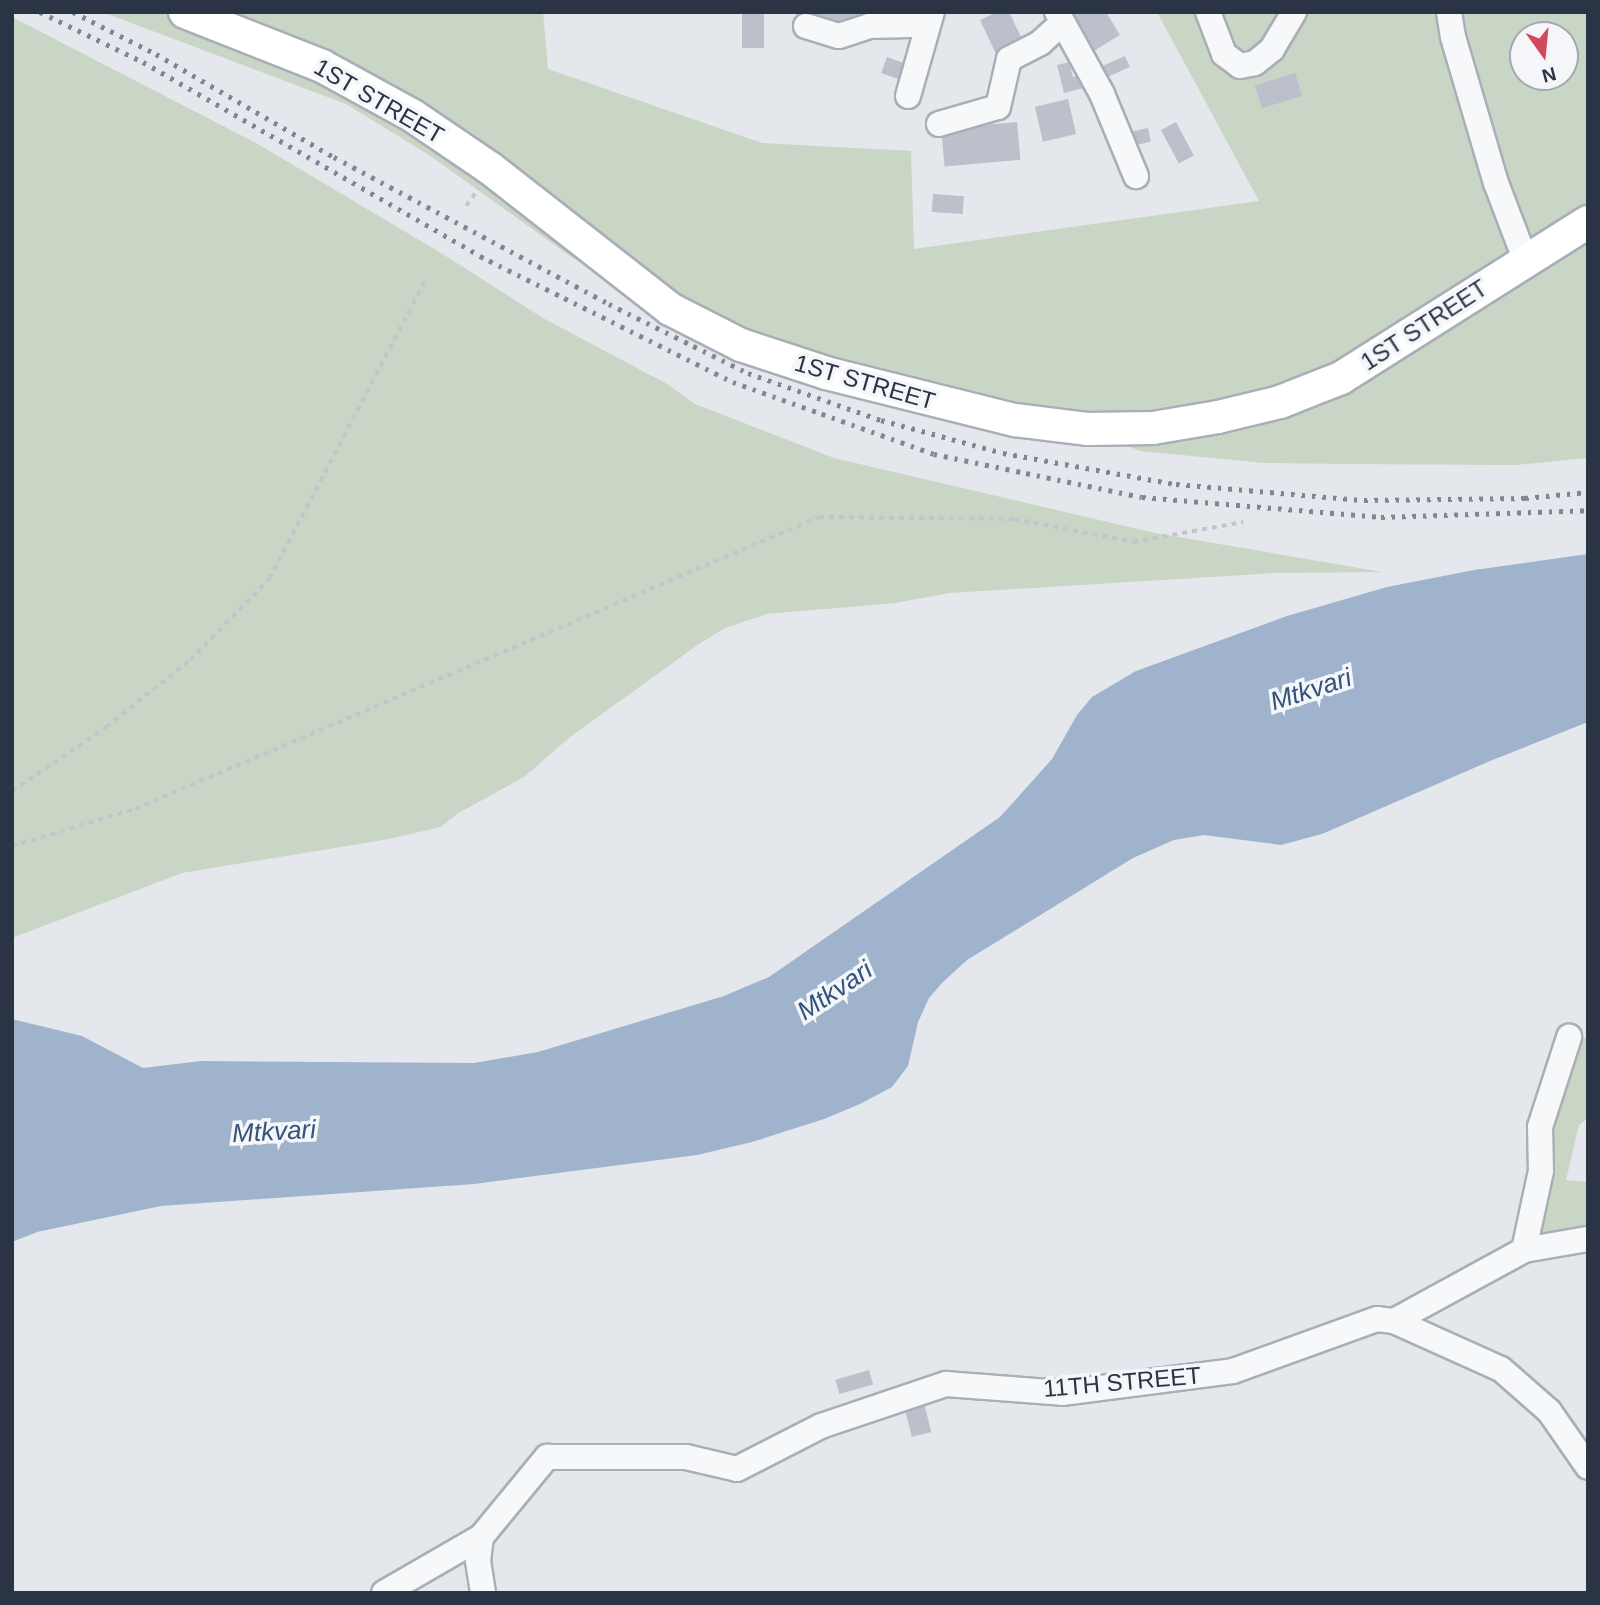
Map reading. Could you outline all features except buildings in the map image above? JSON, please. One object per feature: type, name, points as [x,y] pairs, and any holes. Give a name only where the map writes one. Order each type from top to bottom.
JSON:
[{"type":"main road","name":"1ST STREET","points":[[186,12],[321,66],[414,116],[491,169],[670,309],[741,345],[826,373],[1015,420],[1088,429],[1153,428],[1217,418],[1280,402],[1341,378],[1411,336],[1525,258],[1588,222]]},
{"type":"street","points":[[806,26],[839,36],[869,26],[910,25],[931,12]]},
{"type":"street","points":[[908,96],[931,12]]},
{"type":"street","points":[[1209,12],[1224,54],[1240,65],[1255,64],[1272,49],[1294,12]]},
{"type":"street","points":[[1449,12],[1452,37],[1496,183],[1525,258]]},
{"type":"street","points":[[939,124],[998,107],[1009,59],[1040,43],[1060,18],[1102,94],[1136,176]]},
{"type":"street","points":[[1524,1250],[1541,1171],[1540,1127],[1569,1037]]},
{"type":"street","points":[[1386,1320],[1524,1250],[1588,1239]]},
{"type":"street","points":[[1386,1320],[1501,1369],[1549,1411],[1588,1467]]},
{"type":"street","name":"11TH STREET","points":[[384,1593],[481,1537],[547,1457],[686,1457],[737,1469],[821,1426],[946,1384],[1062,1393],[1233,1371],[1386,1320]]},
{"type":"street","points":[[481,1537],[478,1561],[483,1593]]},
{"type":"path","points":[[12,791],[106,727],[190,660],[268,579],[424,283]]},
{"type":"path","points":[[12,846],[135,809],[819,517],[1014,519],[1133,542],[1243,522]]},
{"type":"green space","points":[[102,12],[543,12],[548,69],[762,143],[911,151],[914,249],[1259,201],[1157,12],[1588,12],[1588,458],[1515,465],[1264,463],[1140,451],[1118,442],[737,351],[570,256],[429,155],[346,104]]},
{"type":"green space","points":[[12,17],[256,143],[441,253],[543,318],[667,384],[695,404],[834,458],[1155,533],[1382,572],[1275,573],[950,593],[895,603],[767,614],[725,628],[699,644],[570,737],[524,777],[457,814],[441,827],[389,839],[182,873],[12,938]]},
{"type":"green space","points":[[1588,1037],[1588,1118],[1579,1125],[1566,1180],[1588,1182],[1588,1239],[1524,1250],[1540,1127],[1577,1041]]},
{"type":"water","name":"Mtkvari","points":[[1588,554],[1588,722],[1322,834],[1281,845],[1204,835],[1174,840],[1133,858],[967,960],[929,998],[918,1022],[908,1066],[892,1087],[860,1104],[824,1119],[752,1142],[697,1155],[474,1184],[161,1206],[37,1232],[12,1242],[12,1019],[82,1036],[143,1068],[201,1061],[474,1063],[538,1052],[724,996],[769,977],[1000,817],[1052,759],[1077,715],[1092,697],[1136,671],[1287,616],[1387,587],[1474,570]]},
{"type":"railway","points":[[40,12],[143,62],[480,256],[733,382],[934,454],[1142,497],[1381,517],[1588,510]]},
{"type":"railway","points":[[73,12],[156,54],[334,157],[609,304],[748,373],[881,420],[1003,453],[1176,484],[1364,500],[1525,498],[1588,492]]}]
